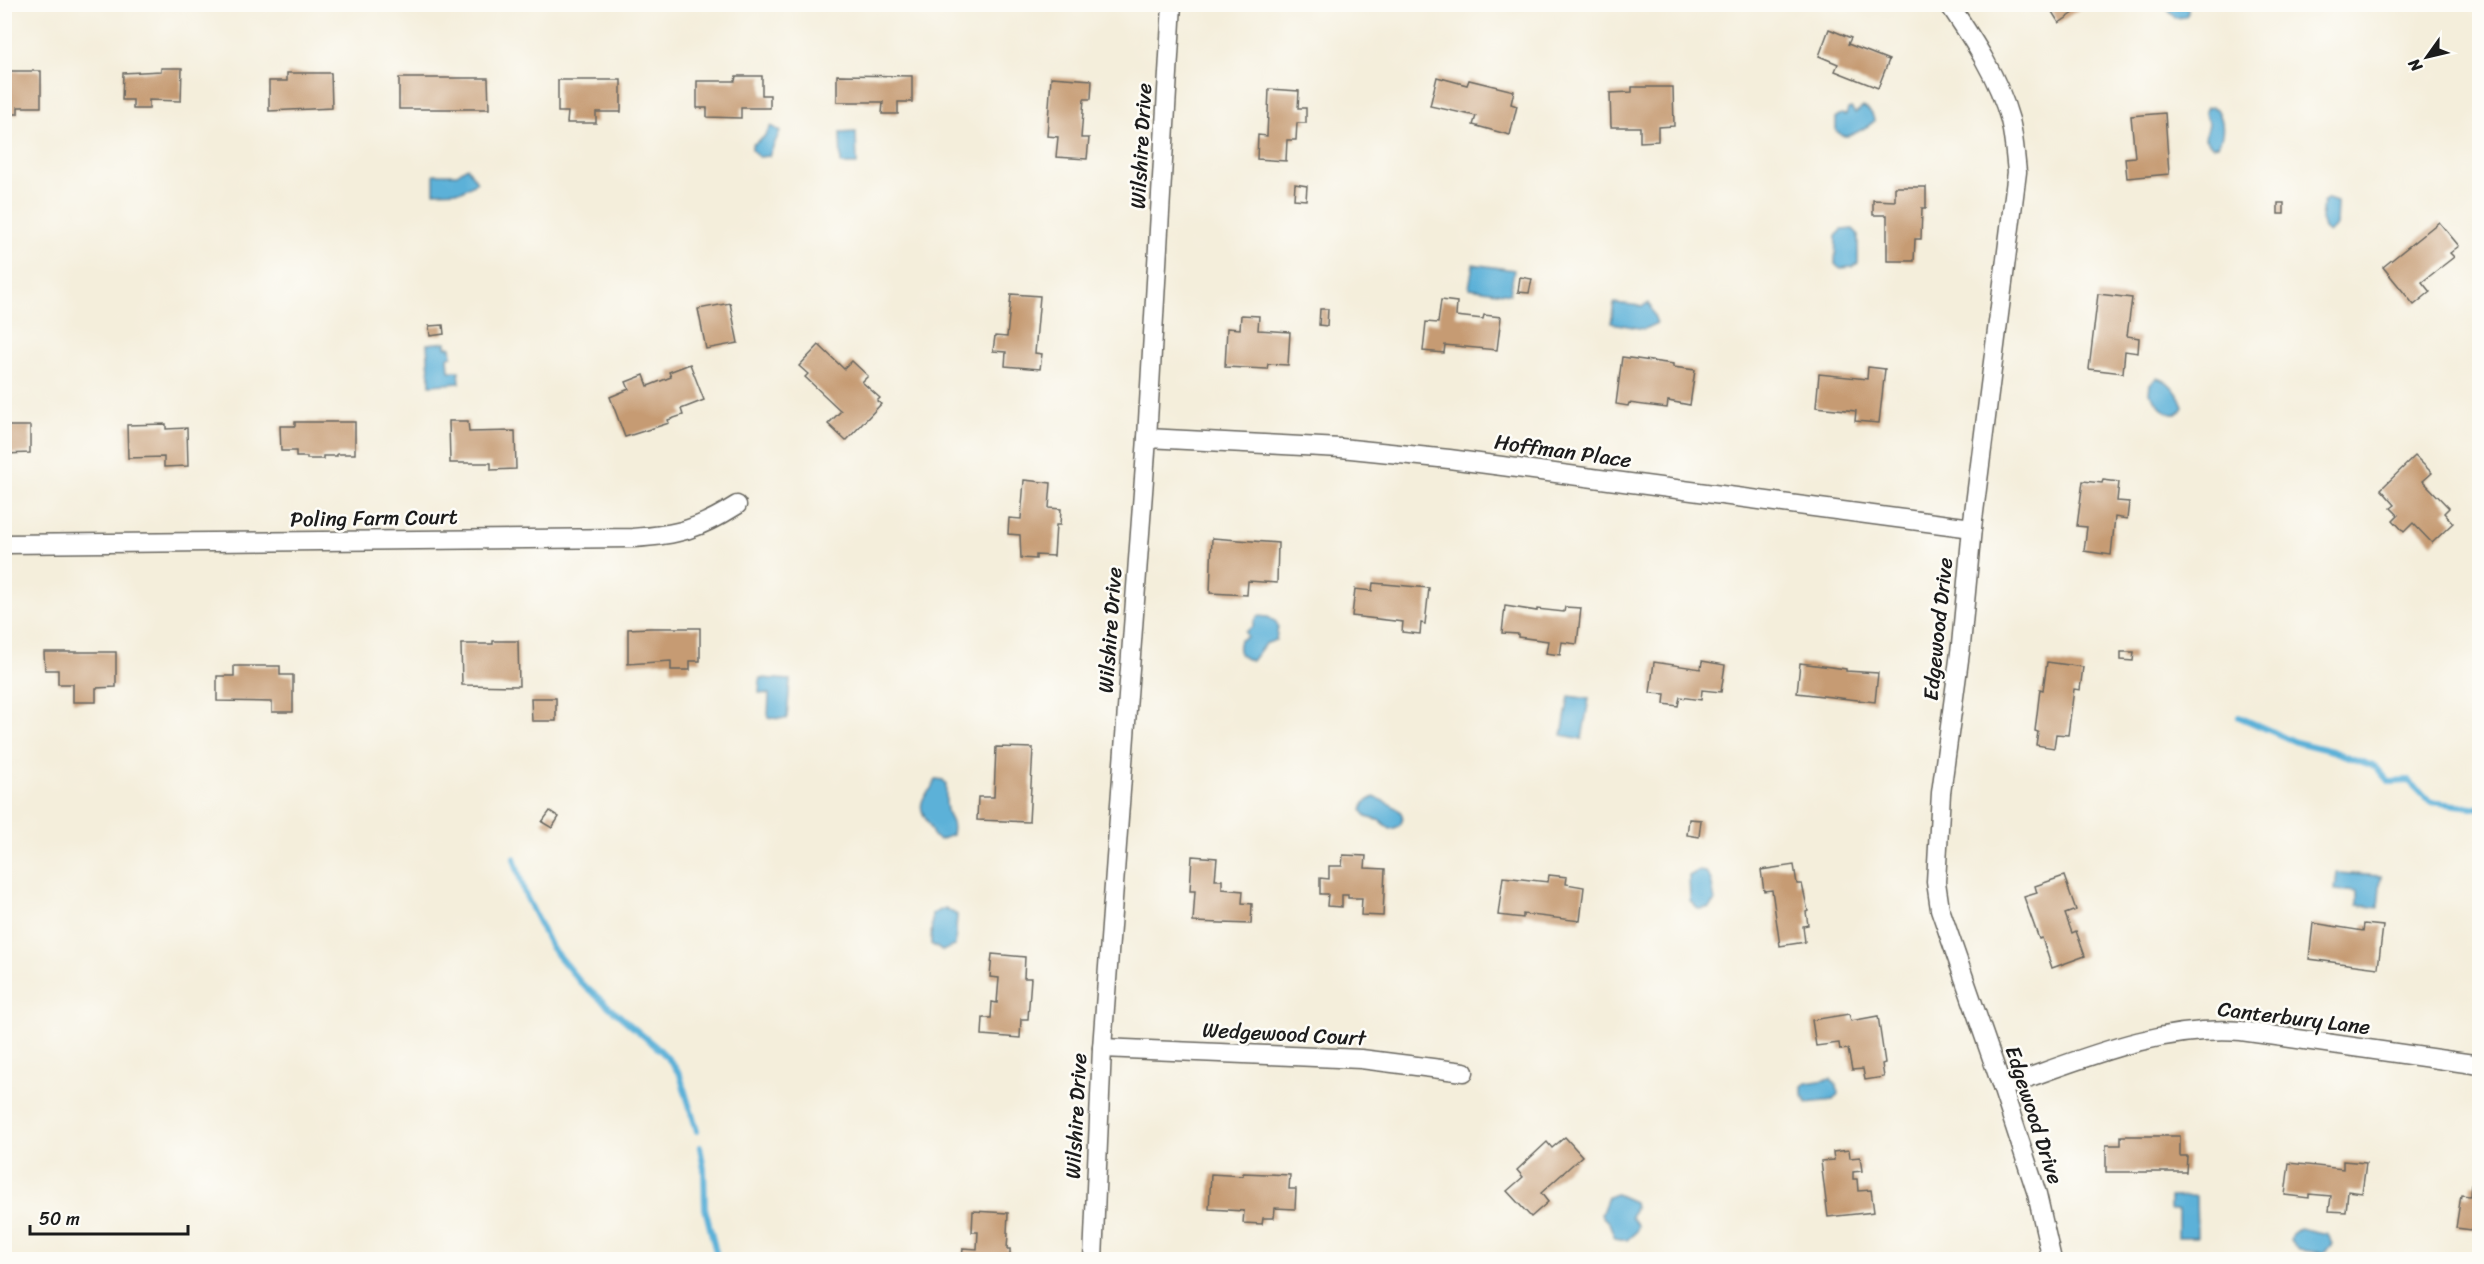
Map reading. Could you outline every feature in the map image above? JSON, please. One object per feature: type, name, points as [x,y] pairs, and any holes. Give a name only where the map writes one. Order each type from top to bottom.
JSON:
[{"type":"street","name":"Wilshire Drive","points":[[1092,1260],[1102,1048],[1147,438],[1172,4]]},
{"type":"street","name":"Edgewood Drive","points":[[1949,4],[1978,47],[1994,77],[2010,122],[2017,172],[1972,528],[1961,645],[1941,793],[1936,882],[1940,909],[2037,1194],[2052,1260]]},
{"type":"street","name":"Hoffman Place","points":[[1147,438],[1341,448],[1449,459],[1972,528]]},
{"type":"street","name":"Poling Farm Court","points":[[4,544],[633,538],[664,536],[689,530],[709,523],[737,505]]},
{"type":"street","name":"Canterbury Lane","points":[[2002,1087],[2129,1044],[2174,1032],[2212,1029],[2241,1031],[2480,1065]]},
{"type":"street","name":"Wedgewood Court","points":[[1102,1048],[1361,1059],[1464,1072]]},
{"type":"water","points":[[2165,5],[2188,5],[2188,13],[2185,17],[2175,18]]},
{"type":"water","points":[[1863,107],[1872,114],[1874,121],[1872,123],[1847,136],[1836,131],[1836,117],[1841,114],[1846,115],[1848,109],[1851,108],[1855,113]]},
{"type":"water","points":[[2207,108],[2217,109],[2223,127],[2218,145],[2212,146],[2205,138],[2208,123],[2205,112]]},
{"type":"water","points":[[771,126],[780,131],[769,156],[759,157],[752,150],[752,145],[763,138]]},
{"type":"water","points":[[856,132],[857,164],[841,164],[840,133]]},
{"type":"water","points":[[467,167],[477,182],[462,191],[434,192],[434,174],[457,174]]},
{"type":"water","points":[[2328,199],[2337,202],[2336,226],[2329,233],[2324,229],[2321,219],[2323,203]]},
{"type":"water","points":[[1853,229],[1858,234],[1858,263],[1853,267],[1841,268],[1835,264],[1836,236],[1842,230]]},
{"type":"water","points":[[1473,264],[1514,270],[1510,294],[1469,288]]},
{"type":"water","points":[[1614,303],[1642,306],[1649,303],[1657,323],[1644,329],[1611,323]]},
{"type":"water","points":[[446,342],[446,347],[451,347],[452,356],[448,357],[449,371],[459,371],[460,383],[430,385],[427,344]]},
{"type":"water","points":[[2157,378],[2170,385],[2177,393],[2183,407],[2179,412],[2170,414],[2165,411],[2149,393],[2150,384]]},
{"type":"water","points":[[1258,616],[1268,617],[1276,622],[1278,627],[1276,640],[1265,644],[1252,661],[1240,654],[1239,644],[1240,640],[1247,637],[1245,632],[1253,626]]},
{"type":"water","points":[[760,678],[790,680],[787,719],[768,718],[769,694],[759,693]]},
{"type":"water","points":[[1569,696],[1589,699],[1582,739],[1562,735]]},
{"type":"water","points":[[937,779],[943,780],[946,784],[946,807],[953,826],[952,835],[939,840],[933,836],[922,809],[924,798]]},
{"type":"water","points":[[1374,797],[1398,809],[1403,817],[1399,826],[1390,829],[1381,821],[1366,817],[1362,810],[1364,803]]},
{"type":"water","points":[[1698,871],[1706,872],[1711,880],[1715,901],[1709,908],[1698,909],[1690,901],[1689,876]]},
{"type":"water","points":[[2337,873],[2381,876],[2378,908],[2357,905],[2357,892],[2335,890]]},
{"type":"water","points":[[945,908],[957,915],[955,946],[942,951],[931,944],[932,914]]},
{"type":"water","points":[[1831,1079],[1837,1085],[1838,1094],[1833,1100],[1807,1103],[1802,1095],[1802,1086],[1806,1083]]},
{"type":"water","points":[[1616,1194],[1634,1202],[1635,1207],[1631,1217],[1638,1225],[1637,1231],[1627,1240],[1615,1238],[1609,1223],[1601,1215],[1608,1197]]},
{"type":"water","points":[[2196,1196],[2197,1237],[2178,1237],[2178,1210],[2170,1210],[2170,1197]]},
{"type":"water","points":[[2300,1228],[2327,1234],[2332,1244],[2324,1253],[2298,1250],[2290,1240],[2292,1234]]},
{"type":"building","points":[[2047,4],[2087,4],[2059,23]]},
{"type":"building","points":[[1829,29],[1851,38],[1848,44],[1889,60],[1878,88],[1835,71],[1838,64],[1819,56]]},
{"type":"building","points":[[161,68],[182,68],[181,101],[149,100],[149,109],[133,109],[133,100],[122,100],[123,73],[161,71]]},
{"type":"building","points":[[4,71],[41,71],[41,107],[18,107],[18,114],[4,114]]},
{"type":"building","points":[[287,73],[331,73],[332,108],[269,111],[269,81],[287,81]]},
{"type":"building","points":[[837,75],[912,76],[912,102],[898,102],[898,114],[882,114],[883,102],[837,102]]},
{"type":"building","points":[[736,76],[762,76],[762,95],[770,95],[770,108],[741,108],[741,118],[707,117],[707,108],[697,108],[697,81],[735,81]]},
{"type":"building","points":[[1051,77],[1092,80],[1091,99],[1084,99],[1081,138],[1089,138],[1087,159],[1056,157],[1058,137],[1047,136]]},
{"type":"building","points":[[1437,77],[1467,85],[1469,80],[1514,91],[1511,104],[1517,106],[1510,135],[1473,125],[1476,116],[1430,106]]},
{"type":"building","points":[[399,78],[488,78],[489,109],[399,109]]},
{"type":"building","points":[[558,80],[621,80],[621,112],[596,112],[596,123],[567,123],[568,112],[558,112]]},
{"type":"building","points":[[1632,87],[1673,87],[1674,126],[1658,127],[1658,141],[1640,142],[1640,127],[1611,127],[1610,93],[1632,92]]},
{"type":"building","points":[[1269,89],[1299,91],[1298,108],[1306,108],[1306,123],[1297,123],[1296,140],[1287,140],[1286,161],[1257,159],[1258,135],[1267,136]]},
{"type":"building","points":[[2165,113],[2169,174],[2127,178],[2125,158],[2135,157],[2131,116]]},
{"type":"building","points":[[1295,184],[1307,186],[1306,200],[1294,199]]},
{"type":"building","points":[[1895,187],[1926,187],[1926,208],[1922,208],[1921,239],[1915,239],[1914,261],[1887,261],[1887,215],[1873,215],[1873,200],[1895,201]]},
{"type":"building","points":[[2278,203],[2284,203],[2284,214],[2278,214]]},
{"type":"building","points":[[2439,222],[2459,246],[2450,253],[2454,257],[2422,282],[2430,292],[2414,305],[2383,267]]},
{"type":"building","points":[[1520,277],[1532,279],[1529,293],[1518,292]]},
{"type":"building","points":[[1011,294],[1040,296],[1035,353],[1042,354],[1040,369],[1005,366],[1006,352],[993,351],[995,336],[1007,337]]},
{"type":"building","points":[[2098,294],[2132,298],[2127,336],[2139,338],[2138,353],[2125,351],[2123,373],[2089,369]]},
{"type":"building","points":[[1441,300],[1457,302],[1456,316],[1483,319],[1484,315],[1501,317],[1497,350],[1445,345],[1444,353],[1423,351],[1426,322],[1438,323]]},
{"type":"building","points":[[730,303],[738,343],[706,349],[698,309]]},
{"type":"building","points":[[1320,309],[1328,309],[1327,326],[1319,325]]},
{"type":"building","points":[[1241,315],[1259,316],[1258,330],[1290,332],[1288,365],[1268,364],[1267,369],[1225,367],[1227,328],[1240,329]]},
{"type":"building","points":[[443,325],[444,334],[430,336],[429,326]]},
{"type":"building","points":[[819,345],[844,369],[852,361],[868,376],[862,382],[880,398],[877,401],[881,404],[846,441],[828,424],[841,411],[805,377],[808,374],[799,366]]},
{"type":"building","points":[[1622,357],[1673,364],[1673,367],[1695,370],[1690,405],[1668,401],[1667,408],[1629,403],[1628,406],[1616,404]]},
{"type":"building","points":[[690,364],[704,400],[681,409],[683,415],[668,420],[669,423],[625,437],[610,397],[629,389],[626,382],[644,375],[648,386],[671,377],[669,372]]},
{"type":"building","points":[[1868,367],[1885,369],[1879,423],[1855,421],[1856,411],[1816,407],[1819,374],[1867,379]]},
{"type":"building","points":[[449,421],[468,421],[469,432],[515,431],[516,469],[491,470],[491,463],[450,463]]},
{"type":"building","points":[[295,422],[355,422],[355,454],[337,454],[337,456],[323,456],[323,459],[307,459],[307,457],[296,457],[296,451],[281,451],[280,426],[295,426]]},
{"type":"building","points":[[166,424],[166,429],[187,428],[188,466],[164,467],[164,457],[128,458],[127,425]]},
{"type":"building","points":[[4,426],[30,426],[30,453],[4,454]]},
{"type":"building","points":[[2415,456],[2432,473],[2423,481],[2449,508],[2444,513],[2453,523],[2432,543],[2413,523],[2404,532],[2393,520],[2398,515],[2391,508],[2395,505],[2381,489]]},
{"type":"building","points":[[1024,480],[1051,483],[1049,508],[1061,509],[1060,525],[1056,525],[1054,556],[1036,555],[1036,559],[1021,558],[1020,535],[1008,534],[1009,518],[1021,519]]},
{"type":"building","points":[[2103,480],[2119,482],[2117,501],[2129,502],[2127,519],[2115,517],[2111,555],[2084,551],[2087,527],[2077,526],[2083,481],[2102,483]]},
{"type":"building","points":[[1212,538],[1278,543],[1277,583],[1248,581],[1247,595],[1210,593]]},
{"type":"building","points":[[1373,583],[1429,588],[1425,624],[1421,623],[1420,634],[1402,632],[1403,622],[1352,616],[1355,589],[1372,591]]},
{"type":"building","points":[[1505,606],[1564,612],[1565,607],[1581,608],[1577,644],[1562,642],[1560,655],[1546,653],[1548,641],[1502,633]]},
{"type":"building","points":[[700,628],[700,661],[690,661],[690,670],[671,670],[671,661],[628,664],[628,629]]},
{"type":"building","points":[[493,641],[518,641],[519,686],[462,685],[461,644],[493,644]]},
{"type":"building","points":[[44,652],[116,652],[116,687],[96,688],[96,702],[73,702],[73,684],[58,684],[58,670],[45,670]]},
{"type":"building","points":[[2121,652],[2134,652],[2133,661],[2121,660]]},
{"type":"building","points":[[1702,661],[1725,665],[1721,692],[1702,690],[1701,700],[1680,697],[1678,706],[1664,704],[1665,694],[1650,693],[1654,662],[1701,669]]},
{"type":"building","points":[[2047,662],[2083,667],[2080,690],[2074,689],[2068,735],[2056,734],[2054,748],[2036,745],[2038,732],[2035,731],[2040,689],[2043,690]]},
{"type":"building","points":[[1800,663],[1846,669],[1846,671],[1878,673],[1875,702],[1797,693]]},
{"type":"building","points":[[234,666],[280,666],[280,675],[293,675],[293,712],[272,712],[272,702],[217,701],[217,676],[234,676]]},
{"type":"building","points":[[531,698],[556,698],[556,721],[532,721]]},
{"type":"building","points":[[996,747],[1033,748],[1029,822],[977,820],[978,797],[994,797]]},
{"type":"building","points":[[550,811],[559,817],[552,828],[542,822]]},
{"type":"building","points":[[1689,819],[1701,820],[1699,837],[1687,835]]},
{"type":"building","points":[[1343,855],[1366,856],[1365,868],[1385,869],[1383,916],[1361,915],[1362,898],[1348,898],[1348,895],[1342,895],[1342,907],[1327,906],[1328,894],[1320,894],[1320,878],[1329,879],[1329,866],[1342,866]]},
{"type":"building","points":[[1192,856],[1217,858],[1215,880],[1222,880],[1222,889],[1243,891],[1242,903],[1252,904],[1251,924],[1193,922],[1195,891],[1190,891]]},
{"type":"building","points":[[1794,865],[1797,884],[1802,884],[1808,911],[1806,912],[1808,925],[1803,926],[1805,942],[1780,946],[1772,890],[1764,891],[1761,870]]},
{"type":"building","points":[[1549,875],[1567,877],[1566,884],[1584,887],[1580,921],[1523,914],[1523,918],[1498,915],[1503,877],[1548,882]]},
{"type":"building","points":[[2064,876],[2076,910],[2065,914],[2072,933],[2076,931],[2085,956],[2052,968],[2024,897],[2037,893],[2035,886]]},
{"type":"building","points":[[2313,923],[2363,931],[2364,924],[2383,926],[2378,968],[2309,959]]},
{"type":"building","points":[[992,954],[1025,957],[1024,978],[1031,978],[1028,1019],[1021,1019],[1020,1038],[982,1035],[983,1018],[991,1018],[992,1002],[997,1003],[999,978],[990,977]]},
{"type":"building","points":[[1849,1014],[1851,1021],[1878,1016],[1885,1063],[1882,1064],[1884,1077],[1865,1080],[1863,1069],[1852,1070],[1848,1049],[1840,1050],[1839,1043],[1816,1046],[1812,1020]]},
{"type":"building","points":[[2121,1136],[2180,1136],[2180,1156],[2187,1156],[2186,1172],[2106,1172],[2106,1145],[2121,1145]]},
{"type":"building","points":[[1565,1137],[1582,1156],[1541,1193],[1548,1202],[1531,1217],[1507,1191],[1523,1177],[1517,1170],[1547,1142],[1552,1148]]},
{"type":"building","points":[[1849,1150],[1850,1158],[1860,1157],[1862,1171],[1853,1172],[1853,1179],[1857,1179],[1858,1191],[1871,1190],[1874,1212],[1828,1217],[1821,1161],[1834,1160],[1833,1152]]},
{"type":"building","points":[[2343,1161],[2366,1163],[2362,1193],[2348,1191],[2346,1212],[2329,1211],[2331,1196],[2309,1194],[2309,1198],[2285,1195],[2289,1163],[2343,1169]]},
{"type":"building","points":[[1243,1173],[1290,1175],[1289,1189],[1296,1189],[1295,1209],[1275,1208],[1274,1218],[1263,1218],[1262,1224],[1243,1223],[1244,1211],[1209,1209],[1211,1174],[1243,1176]]},
{"type":"building","points":[[2471,1184],[2480,1185],[2480,1231],[2456,1228],[2461,1195],[2470,1196]]},
{"type":"building","points":[[973,1211],[1008,1213],[1007,1249],[1010,1249],[1010,1260],[962,1260],[963,1248],[977,1249],[978,1232],[972,1232]]},
{"type":"waterway","points":[[2239,717],[2296,742],[2332,751],[2376,767],[2389,782],[2409,781],[2430,802],[2480,808]]},
{"type":"waterway","points":[[514,858],[525,894],[551,947],[581,983],[660,1050],[672,1063],[680,1075],[697,1131]]},
{"type":"waterway","points":[[700,1147],[704,1169],[705,1208],[718,1260]]}]
